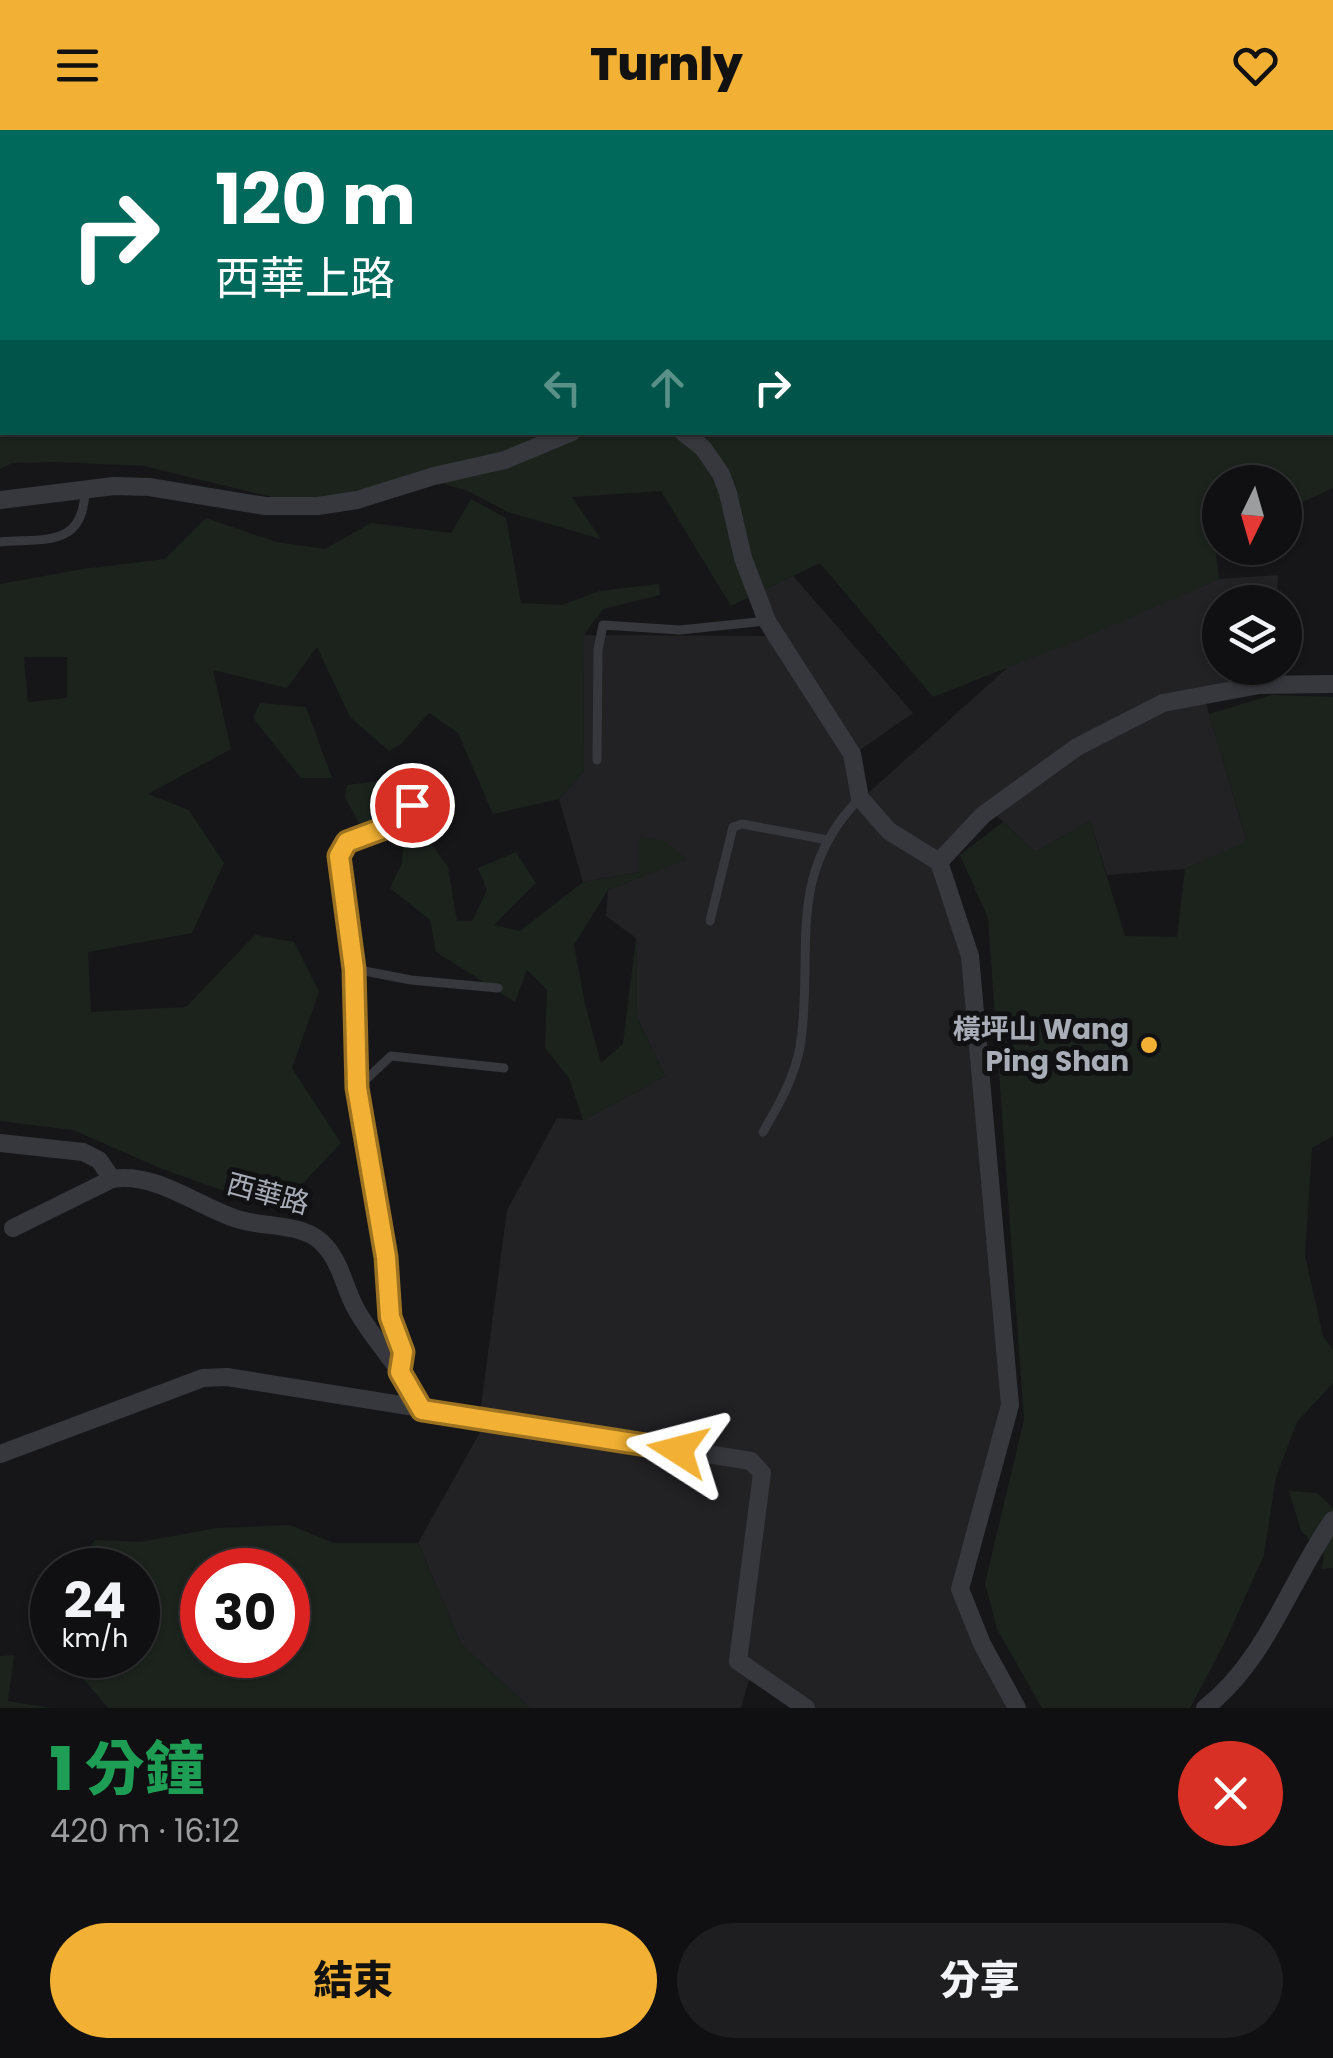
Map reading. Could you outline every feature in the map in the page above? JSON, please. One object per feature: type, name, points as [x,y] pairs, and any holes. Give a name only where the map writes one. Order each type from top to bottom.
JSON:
[{"type":"street","points":[[0,500],[85,489],[149,486],[265,506],[331,505],[505,460],[565,435]]},
{"type":"street","points":[[687,435],[703,448],[721,474],[742,558],[766,620],[852,754],[860,798],[888,831],[939,862],[970,956],[1010,1404],[960,1589],[982,1644],[1017,1708]]},
{"type":"street","points":[[939,862],[983,814],[1078,747],[1163,702],[1259,685],[1333,684]]},
{"type":"street","points":[[400,1372],[403,1352],[390,1317],[386,1257],[357,1088],[354,969],[339,856],[347,842],[390,826],[412,805]]},
{"type":"street","name":"西華路","points":[[0,1143],[83,1152],[98,1160],[112,1179],[129,1176],[169,1188],[234,1218],[278,1229],[302,1229],[313,1235],[327,1248],[356,1308],[422,1410]]},
{"type":"street","points":[[13,1228],[112,1179]]},
{"type":"street","points":[[0,1454],[202,1378],[228,1376],[751,1461],[762,1474],[738,1661],[805,1708]]},
{"type":"street","points":[[1218,1704],[1261,1646],[1294,1581],[1333,1520]]},
{"type":"lane","points":[[0,542],[67,533],[83,516],[85,489]]},
{"type":"lane","points":[[597,760],[598,650],[604,625],[680,630],[766,620]]},
{"type":"lane","points":[[763,1132],[788,1090],[800,1047],[804,924],[812,877],[836,823],[860,798]]},
{"type":"lane","points":[[710,920],[733,827],[742,824],[828,840]]},
{"type":"lane","points":[[354,969],[411,980],[498,988]]},
{"type":"lane","points":[[357,1088],[391,1056],[504,1068]]},
{"type":"shaded area","points":[[0,435],[1333,435],[1333,488],[1302,502],[1302,465],[1202,465],[1202,565],[1217,565],[1219,579],[933,697],[820,563],[731,606],[661,491],[572,497],[601,539],[508,512],[468,491],[414,475],[313,507],[144,466],[12,463],[0,469]]},
{"type":"shaded area","points":[[471,499],[506,518],[521,603],[562,605],[600,591],[659,584],[660,595],[603,609],[583,636],[584,771],[559,799],[493,814],[458,733],[429,713],[402,743],[389,751],[350,717],[317,647],[287,688],[213,670],[231,749],[148,794],[189,810],[224,863],[192,933],[88,952],[91,1012],[186,1007],[255,935],[294,942],[319,992],[292,1068],[341,1143],[278,1210],[160,1168],[73,1130],[0,1121],[0,584],[165,559],[206,518],[276,542],[325,549],[371,523],[451,533]],"holes":[[[24,657],[67,657],[67,698],[28,702]]]},
{"type":"shaded area","points":[[1278,575],[1278,585],[1205,585],[1219,579]]},
{"type":"shaded area","points":[[793,576],[913,713],[857,752],[771,618],[761,591]]},
{"type":"shaded area","points":[[1202,586],[1202,685],[1237,685],[1161,698],[938,855],[892,827],[865,796],[1008,667]]},
{"type":"shaded area","points":[[583,635],[770,636],[847,756],[855,801],[934,866],[965,957],[1004,1404],[954,1590],[1011,1708],[816,1708],[744,1659],[767,1473],[480,1414],[507,1210],[557,1118],[583,1120],[665,1076],[637,1017],[636,938],[606,916],[608,890],[686,859],[640,836],[639,872],[583,882],[559,799],[584,771]]},
{"type":"shaded area","points":[[1272,695],[1333,697],[1333,1136],[1312,1148],[1305,1256],[1323,1336],[1333,1350],[1333,1383],[1297,1422],[1276,1477],[1264,1555],[1190,1708],[1042,1708],[997,1629],[985,1583],[1024,1420],[988,918],[960,855],[1003,822],[1035,852],[1090,821],[1125,936],[1177,937],[1185,869],[1247,841],[1209,714]]},
{"type":"shaded area","points":[[1205,700],[1247,842],[1185,869],[1107,875],[1090,821],[1035,852],[994,813],[1080,752],[1165,708]]},
{"type":"shaded area","points":[[260,703],[306,707],[332,778],[301,778],[253,718]]},
{"type":"shaded area","points":[[397,779],[427,838],[448,867],[457,921],[472,921],[487,890],[478,868],[516,852],[536,883],[494,925],[520,931],[583,882],[639,872],[639,836],[664,841],[687,859],[608,890],[574,945],[601,1063],[623,1044],[636,938],[637,1017],[665,1076],[583,1120],[569,1078],[545,1048],[547,990],[527,970],[515,1002],[436,952],[430,920],[390,888],[402,863],[405,827],[361,827],[345,797],[347,785]]},
{"type":"shaded area","points":[[484,1425],[754,1470],[732,1663],[750,1676],[741,1708],[530,1708],[461,1644],[418,1543]]},
{"type":"shaded area","points":[[1289,1491],[1317,1493],[1333,1508],[1333,1568],[1322,1569],[1324,1554],[1301,1531]]},
{"type":"shaded area","points":[[290,1525],[334,1543],[418,1543],[461,1644],[530,1708],[108,1708],[83,1678],[160,1678],[160,1548],[89,1548],[95,1540],[140,1542],[217,1528]]},
{"type":"shaded area","points":[[14,1655],[8,1701],[51,1708],[0,1708],[0,1656]]},
{"type":"place","name":"橫坪山 Wang Ping Shan","points":[[1149,1045]]},
{"type":"route","points":[[412,805],[390,826],[347,842],[339,856],[354,969],[357,1088],[386,1257],[390,1317],[403,1352],[400,1372],[422,1410],[678,1450]]}]
